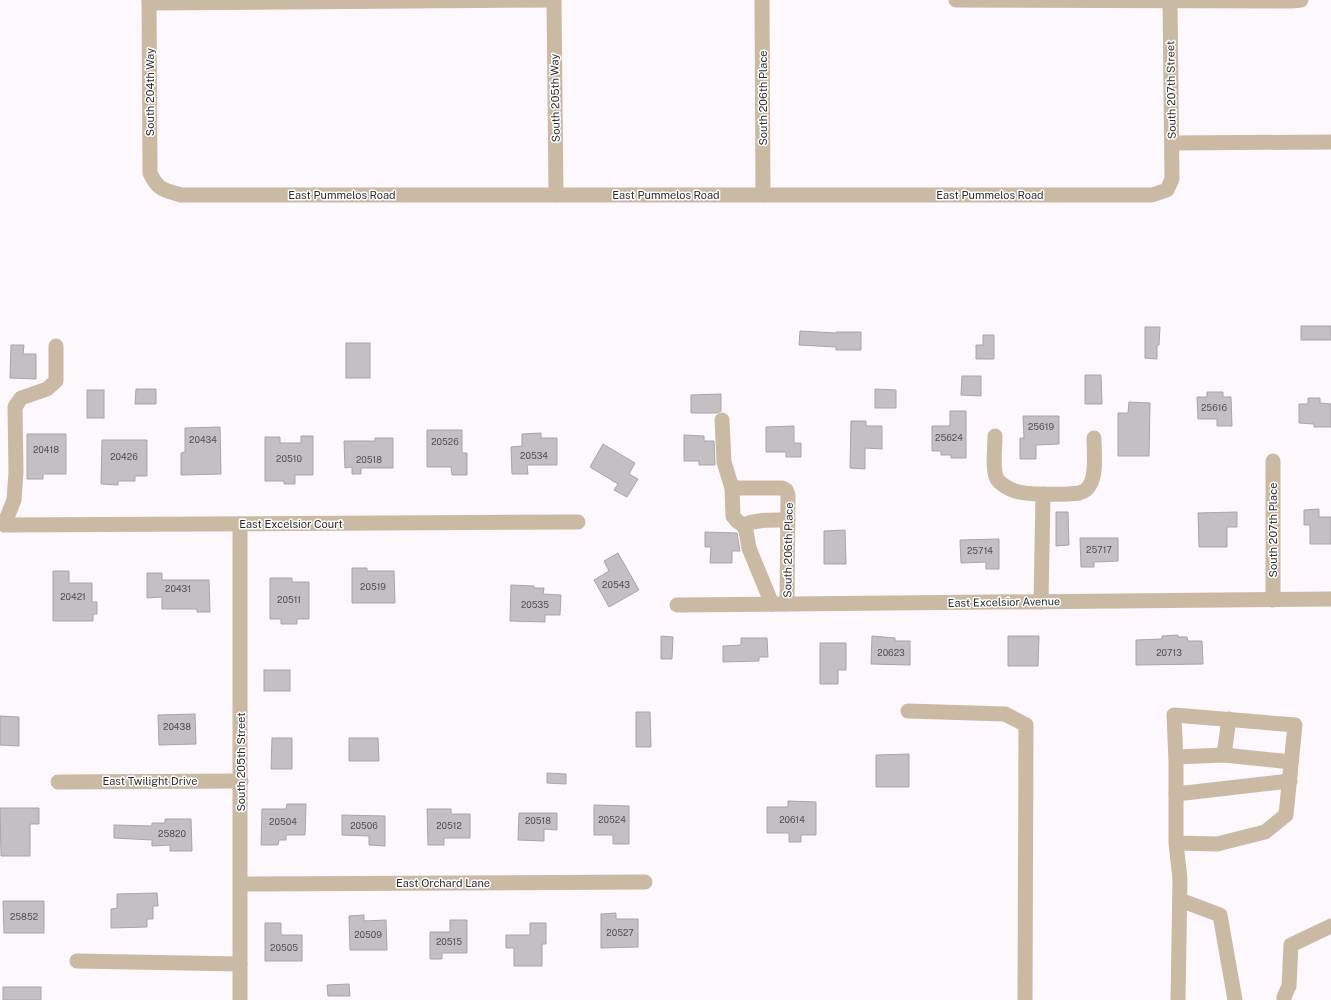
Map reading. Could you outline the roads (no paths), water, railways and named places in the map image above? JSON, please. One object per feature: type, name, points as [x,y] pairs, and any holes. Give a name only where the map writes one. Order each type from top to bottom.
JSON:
[{"type":"street","points":[[149,1],[554,0]]},
{"type":"street","name":"South 205th Way","points":[[554,0],[556,195]]},
{"type":"street","name":"South 206th Place","points":[[762,0],[763,195]]},
{"type":"street","points":[[956,0],[1301,0]]},
{"type":"street","name":"South 204th Way","points":[[149,1],[150,173],[155,184]]},
{"type":"street","name":"South 207th Street","points":[[1170,1],[1172,179]]},
{"type":"street","points":[[1172,143],[1331,142]]},
{"type":"street","name":"East Pummelos Road","points":[[155,184],[166,191],[181,195],[1152,195],[1167,190],[1172,179]]},
{"type":"street","name":"East Excelsior Court","points":[[56,346],[56,381],[47,389],[21,398],[15,407],[16,472],[14,500],[4,526],[578,522]]},
{"type":"street","points":[[722,420],[724,462],[732,488],[733,516],[736,521],[743,525],[746,531],[749,548],[780,604]]},
{"type":"street","points":[[995,436],[995,469],[997,480],[1008,488],[1016,491],[1043,494],[1080,492],[1088,487],[1092,482],[1094,474],[1094,438]]},
{"type":"street","name":"South 207th Place","points":[[1273,461],[1273,600]]},
{"type":"street","name":"South 206th Place","points":[[732,488],[782,488],[786,490],[788,495],[788,520],[780,604]]},
{"type":"street","points":[[1041,602],[1043,494]]},
{"type":"street","points":[[743,525],[753,521],[788,520]]},
{"type":"street","name":"South 205th Street","points":[[240,524],[240,1000]]},
{"type":"street","name":"East Excelsior Avenue","points":[[677,605],[1331,600]]},
{"type":"street","points":[[908,711],[1005,714],[1026,725],[1025,1000]]},
{"type":"street","points":[[1176,843],[1217,844],[1265,832],[1286,815],[1295,725],[1174,715],[1176,757],[1176,843],[1180,880],[1178,1000]]},
{"type":"street","points":[[1224,755],[1229,719]]},
{"type":"street","points":[[1176,757],[1224,755],[1292,762]]},
{"type":"street","points":[[1176,794],[1290,780]]},
{"type":"street","name":"East Twilight Drive","points":[[58,782],[241,781]]},
{"type":"street","name":"East Orchard Lane","points":[[241,884],[645,882]]},
{"type":"street","points":[[1180,900],[1220,916],[1234,1000]]},
{"type":"street","points":[[1284,1000],[1289,986],[1291,945],[1331,926]]},
{"type":"street","points":[[76,961],[240,964]]}]
